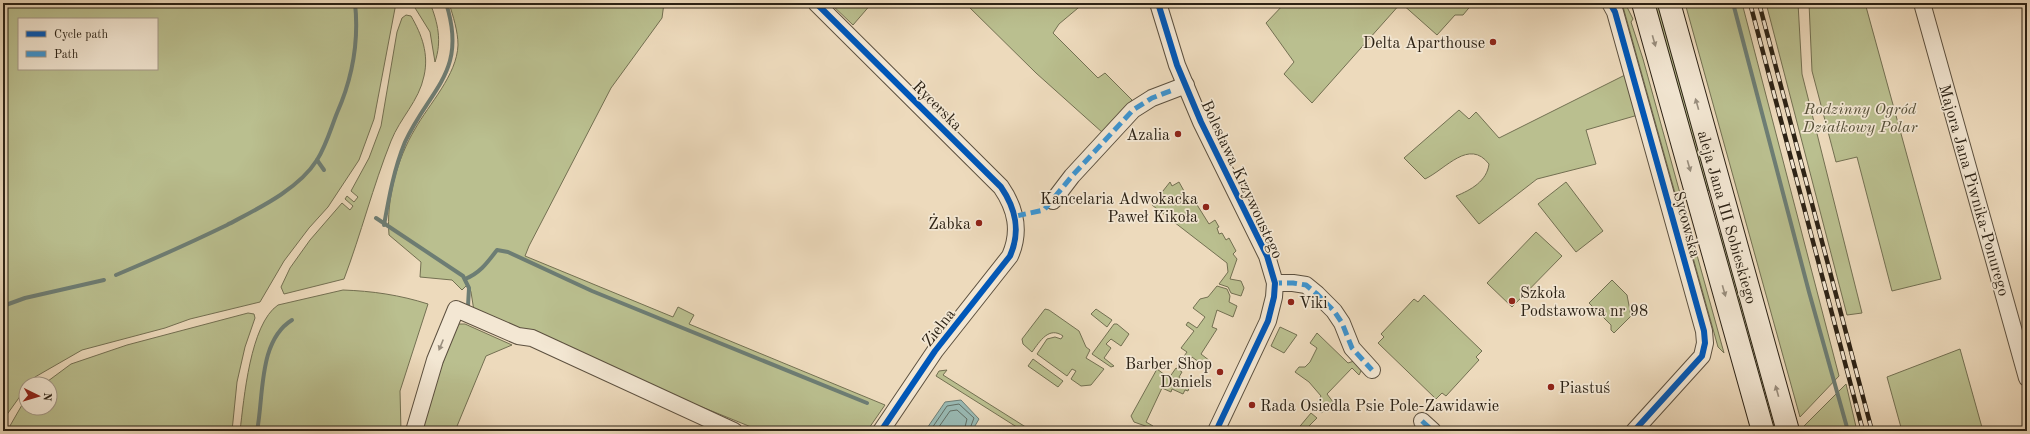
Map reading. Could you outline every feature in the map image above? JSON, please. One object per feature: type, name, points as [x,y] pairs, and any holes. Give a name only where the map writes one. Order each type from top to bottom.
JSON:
[{"type":"main road","name":"aleja Jana III Sobieskiego","points":[[1643,3],[1764,431]]},
{"type":"main road","name":"aleja Jana III Sobieskiego","points":[[1669,3],[1788,431]]},
{"type":"street","name":"Rycerska","points":[[816,3],[1001,187],[1010,200],[1016,216],[1016,239]]},
{"type":"street","name":"Bolesława Krzywoustego","points":[[1158,3],[1177,65],[1201,122],[1267,256],[1275,283],[1268,320],[1216,431]]},
{"type":"street","name":"Sycowska","points":[[1610,3],[1615,12],[1647,124],[1704,331],[1705,343],[1702,356],[1634,431]]},
{"type":"street","name":"Majora Jana Piwnika-Ponurego","points":[[1922,3],[2027,378]]},
{"type":"street","points":[[1053,201],[1072,176],[1133,110],[1152,98],[1186,85]]},
{"type":"street","name":"Zielna","points":[[881,431],[935,351],[1010,256],[1016,239]]},
{"type":"street","points":[[1275,283],[1306,285],[1317,294],[1334,311],[1342,323],[1352,348],[1372,370]]},
{"type":"street","points":[[414,431],[435,360],[456,309],[518,336],[532,338],[734,431]]},
{"type":"green space","points":[[3,3],[396,3],[374,119],[359,160],[328,207],[309,228],[284,261],[260,302],[190,319],[165,328],[82,350],[37,376],[18,376],[18,399],[3,420]]},
{"type":"green space","points":[[412,3],[430,3],[437,25],[439,39],[435,62],[430,32]]},
{"type":"green space","points":[[449,3],[664,3],[662,18],[611,88],[525,256],[673,317],[678,307],[694,315],[689,324],[885,405],[867,431],[761,431],[507,328],[474,311],[468,284],[462,290],[452,280],[420,277],[421,262],[389,235],[389,208],[394,180],[403,153],[415,129],[448,78],[453,67],[458,45],[455,24]]},
{"type":"green space","points":[[830,3],[872,3],[853,25]]},
{"type":"green space","points":[[965,3],[1084,3],[1059,24],[1053,33],[1098,78],[1105,73],[1132,100],[1103,133],[1036,73]]},
{"type":"green space","points":[[1285,3],[1401,3],[1312,103],[1284,74],[1294,62],[1266,23]]},
{"type":"green space","points":[[1401,3],[1473,3],[1463,15],[1455,15],[1437,35]]},
{"type":"green space","points":[[1622,3],[1625,3],[1633,19],[1631,22],[1643,59],[1724,353],[1718,347]]},
{"type":"green space","points":[[1654,3],[1660,3],[1711,189],[1710,191],[1707,190]]},
{"type":"green space","points":[[1685,3],[1742,3],[1839,376],[1800,417]]},
{"type":"green space","points":[[1766,3],[1798,3],[1802,74],[1862,313],[1847,315]]},
{"type":"green space","name":"Rodzinny Ogród Działkowy Polar","points":[[1809,3],[1865,3],[1941,279],[1892,291],[1857,157],[1836,162],[1812,71]]},
{"type":"green space","points":[[406,15],[411,16],[424,45],[426,60],[422,85],[391,141],[378,175],[344,279],[284,294],[281,287],[290,268],[310,240],[342,203],[350,210],[353,206],[345,199],[347,196],[354,202],[358,197],[351,191],[369,158],[381,126],[397,32],[402,18]]},
{"type":"green space","points":[[1627,74],[1638,115],[1586,130],[1596,164],[1537,179],[1479,224],[1456,196],[1473,188],[1482,180],[1488,170],[1489,164],[1481,157],[1474,154],[1465,155],[1457,158],[1425,179],[1404,158],[1459,110],[1469,119],[1476,112],[1499,138]]},
{"type":"green space","points":[[1170,182],[1172,186],[1179,182],[1184,191],[1181,192],[1184,198],[1187,197],[1189,202],[1194,200],[1209,224],[1215,220],[1219,227],[1217,228],[1219,234],[1222,233],[1226,240],[1229,238],[1236,251],[1233,254],[1237,259],[1230,279],[1241,281],[1244,288],[1241,296],[1231,293],[1228,287],[1219,284],[1228,272],[1227,263],[1152,205]]},
{"type":"green space","points":[[1566,182],[1603,231],[1576,252],[1538,204]]},
{"type":"green space","points":[[1536,232],[1562,256],[1512,307],[1487,283]]},
{"type":"green space","points":[[1722,233],[1779,431],[1773,431],[1719,235]]},
{"type":"green space","points":[[1612,280],[1627,295],[1631,316],[1614,333],[1611,330],[1611,325],[1589,303]]},
{"type":"green space","points":[[1217,286],[1227,289],[1230,296],[1229,302],[1237,306],[1233,317],[1217,310],[1212,327],[1217,329],[1201,354],[1210,361],[1207,368],[1192,357],[1183,370],[1177,366],[1187,352],[1181,348],[1194,331],[1186,325],[1188,322],[1197,328],[1205,317],[1193,308],[1200,299],[1208,297]]},
{"type":"green space","points":[[343,290],[386,294],[428,304],[400,391],[401,431],[240,431],[250,363],[261,328],[268,315],[278,305]]},
{"type":"green space","points":[[1424,295],[1482,351],[1476,357],[1479,360],[1446,396],[1442,393],[1436,399],[1378,343],[1384,337],[1381,334],[1414,299],[1418,302]]},
{"type":"green space","points":[[1045,309],[1049,310],[1079,331],[1086,347],[1090,350],[1086,358],[1104,369],[1091,385],[1081,386],[1071,379],[1076,371],[1072,369],[1067,376],[1037,354],[1047,339],[1055,337],[1061,339],[1063,336],[1058,333],[1053,333],[1045,336],[1032,352],[1023,344],[1022,339]]},
{"type":"green space","points":[[1096,309],[1112,320],[1107,327],[1091,314]]},
{"type":"green space","points":[[248,313],[254,314],[255,318],[245,347],[237,382],[232,431],[7,431],[18,412],[18,416],[58,416],[58,376],[55,376],[71,364],[127,345]]},
{"type":"green space","points":[[457,324],[465,324],[512,345],[486,356],[455,431],[418,431]]},
{"type":"green space","points":[[1114,324],[1117,324],[1129,334],[1121,346],[1111,339],[1106,344],[1111,348],[1104,358],[1114,366],[1111,367],[1092,354]]},
{"type":"green space","points":[[1280,327],[1297,335],[1284,353],[1271,346]]},
{"type":"green space","points":[[1317,333],[1348,363],[1354,361],[1362,369],[1359,375],[1352,368],[1327,394],[1333,402],[1322,413],[1315,407],[1321,396],[1309,382],[1295,372],[1299,367],[1305,367],[1310,362],[1317,348],[1310,343]]},
{"type":"green space","points":[[1960,349],[1983,431],[1902,431],[1887,377]]},
{"type":"green space","points":[[1033,359],[1063,381],[1058,387],[1028,366]]},
{"type":"green space","points":[[1176,368],[1182,372],[1179,377],[1187,382],[1185,385],[1189,388],[1188,391],[1185,390],[1183,394],[1172,389],[1171,392],[1162,388],[1146,422],[1153,426],[1154,429],[1134,422],[1131,416],[1157,369],[1169,378]]},
{"type":"green space","points":[[947,370],[943,375],[1032,431],[1023,431],[936,376],[939,371]]},
{"type":"green space","points":[[1846,384],[1857,431],[1806,431],[1804,426]]},
{"type":"green space","points":[[1311,413],[1317,418],[1309,426],[1315,431],[1296,431]]},
{"type":"water","points":[[961,400],[979,419],[972,431],[925,431],[945,402]]},
{"type":"waterway","points":[[116,275],[227,225],[276,198],[288,190],[309,171],[323,149],[347,87],[355,45],[355,3]]},
{"type":"waterway","points":[[384,225],[395,173],[405,142],[443,78],[449,63],[452,46],[452,27],[446,3]]},
{"type":"waterway","points":[[1733,3],[1809,292],[1848,431]]},
{"type":"waterway","points":[[317,160],[324,170]]},
{"type":"waterway","points":[[376,218],[463,276],[469,288],[468,306]]},
{"type":"waterway","points":[[465,279],[479,271],[497,250],[508,252],[592,291],[867,403]]},
{"type":"waterway","points":[[3,306],[25,298],[104,280]]},
{"type":"waterway","points":[[257,431],[264,370],[268,355],[273,341],[281,329],[292,320]]},
{"type":"railway","points":[[1750,3],[1863,431]]},
{"type":"railway","points":[[1759,3],[1872,431]]},
{"type":"marked path","points":[[1016,216],[1044,210],[1072,176],[1133,110],[1152,98],[1173,90]]},
{"type":"marked path","points":[[1275,286],[1275,283],[1306,285],[1317,294],[1334,311],[1342,323],[1352,348],[1372,370]]},
{"type":"marked path","points":[[1422,421],[1433,431]]},
{"type":"cycle path","points":[[816,3],[1001,187],[1010,204],[1015,220],[1015,238],[1010,256],[935,351],[881,431]]},
{"type":"cycle path","points":[[1158,3],[1177,65],[1201,122],[1267,256],[1275,283],[1274,297],[1268,321],[1216,431]]},
{"type":"cycle path","points":[[1610,3],[1615,12],[1704,331],[1705,343],[1702,356],[1634,431]]},
{"type":"place","name":"Delta Aparthouse","points":[[1493,42]]},
{"type":"place","name":"Azalia","points":[[1178,134]]},
{"type":"place","name":"Kancelaria Adwokacka Paweł Kikoła","points":[[1206,207]]},
{"type":"place","name":"Żabka","points":[[979,223]]},
{"type":"place","name":"Szkoła Podstawowa nr 98","points":[[1512,301]]},
{"type":"place","name":"Viki","points":[[1291,302]]},
{"type":"place","name":"Barber Shop Daniels","points":[[1220,372]]},
{"type":"place","name":"Piastuś","points":[[1551,387]]},
{"type":"place","name":"Rada Osiedla Psie Pole-Zawidawie","points":[[1252,405]]}]
